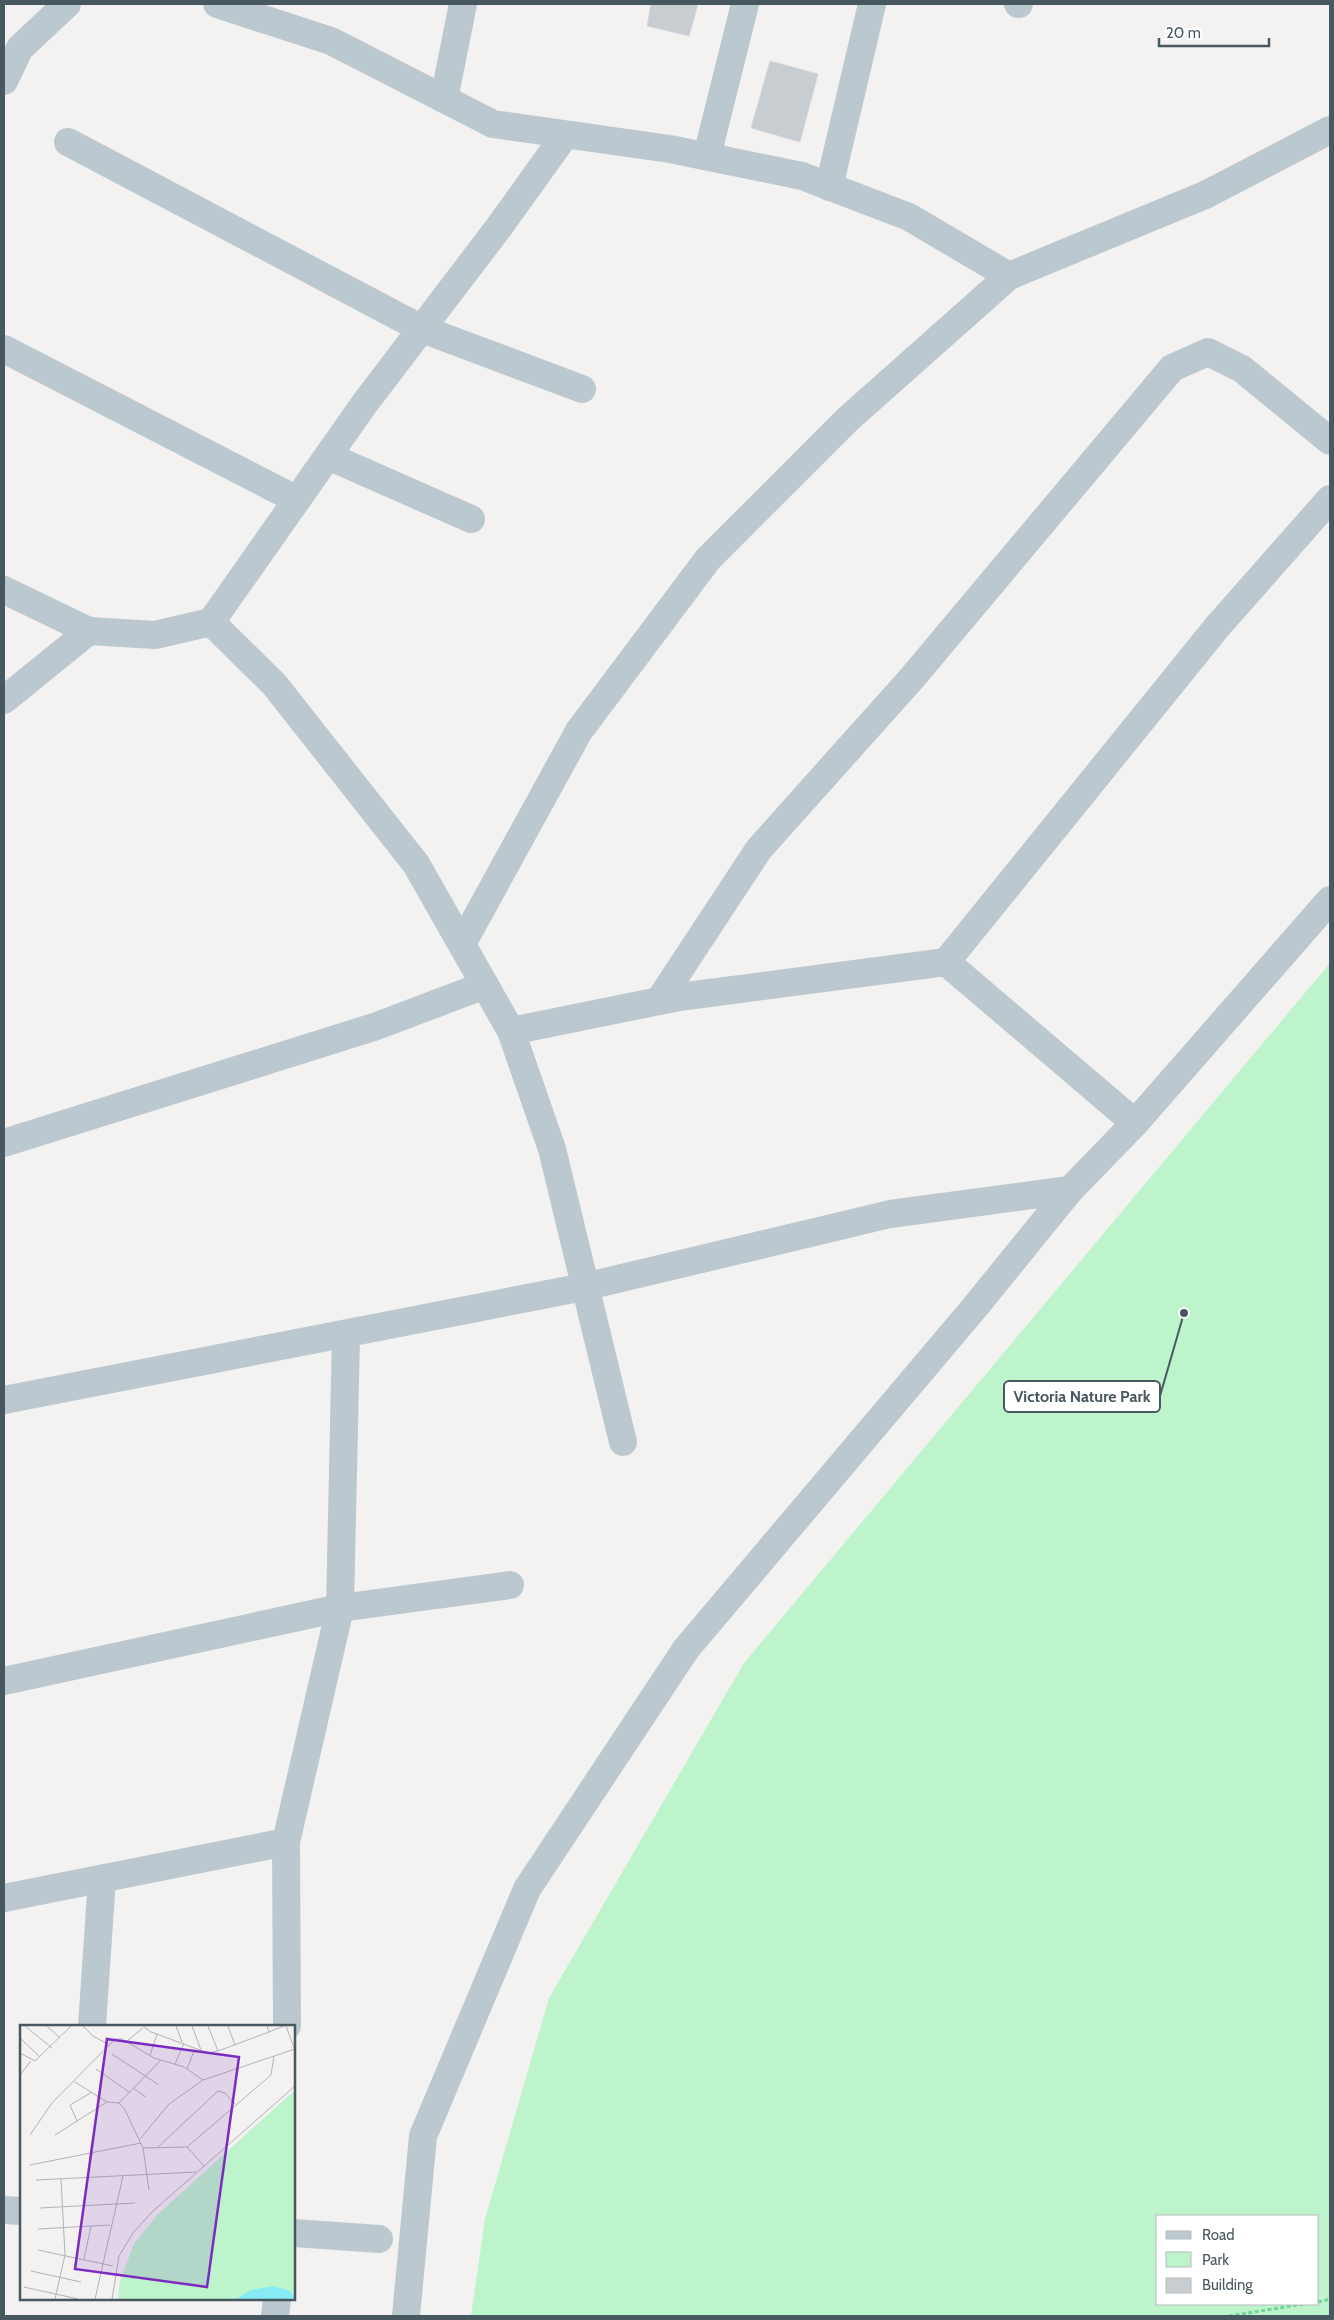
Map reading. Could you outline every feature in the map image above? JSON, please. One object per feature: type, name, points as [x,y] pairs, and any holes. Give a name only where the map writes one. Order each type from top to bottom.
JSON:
[{"type":"street","points":[[4,81],[12,45],[67,4]]},
{"type":"street","points":[[218,4],[331,41],[493,124],[670,149],[802,176],[910,217],[1009,276]]},
{"type":"street","points":[[444,99],[463,4]]},
{"type":"street","points":[[707,156],[745,4]]},
{"type":"street","points":[[829,186],[872,4]]},
{"type":"street","points":[[462,944],[579,731],[708,559],[848,419],[1009,276],[1205,195],[1330,130]]},
{"type":"street","points":[[4,590],[88,630],[155,635],[211,622],[328,456],[499,227],[565,135]]},
{"type":"street","points":[[68,142],[422,329],[582,388]]},
{"type":"street","points":[[4,349],[297,500]]},
{"type":"street","points":[[659,1002],[759,848],[912,678],[1172,368],[1208,352],[1242,369],[1330,441]]},
{"type":"street","points":[[328,456],[471,519]]},
{"type":"street","points":[[511,1031],[659,1002],[946,962],[1217,627],[1330,499]]},
{"type":"street","points":[[211,622],[274,684],[416,864],[511,1031],[552,1149],[623,1442]]},
{"type":"street","points":[[4,700],[88,630]]},
{"type":"street","points":[[406,2316],[423,2136],[527,1889],[686,1649],[1070,1190],[1135,1123],[1330,900]]},
{"type":"street","points":[[946,962],[1135,1123]]},
{"type":"street","points":[[4,1143],[374,1027],[485,985]]},
{"type":"street","points":[[4,1400],[584,1287],[890,1214],[1070,1190]]},
{"type":"street","points":[[287,2025],[286,1842],[340,1608],[346,1334]]},
{"type":"street","points":[[4,1681],[340,1608],[510,1585]]},
{"type":"street","points":[[4,1898],[286,1842]]},
{"type":"street","points":[[92,2025],[102,1879]]},
{"type":"street","points":[[4,2210],[20,2211]]},
{"type":"street","points":[[295,2233],[379,2239]]},
{"type":"street","points":[[275,2316],[277,2300]]},
{"type":"path","points":[[1229,2316],[1298,2305]]},
{"type":"green space","points":[[1330,963],[1330,2316],[471,2316],[485,2219],[549,1998],[744,1663]]},
{"type":"building","points":[[651,4],[698,4],[689,36],[647,26]]},
{"type":"building","points":[[770,61],[818,74],[800,142],[751,128]]},
{"type":"place","name":"Victoria Nature Park","points":[[1184,1313]]}]
